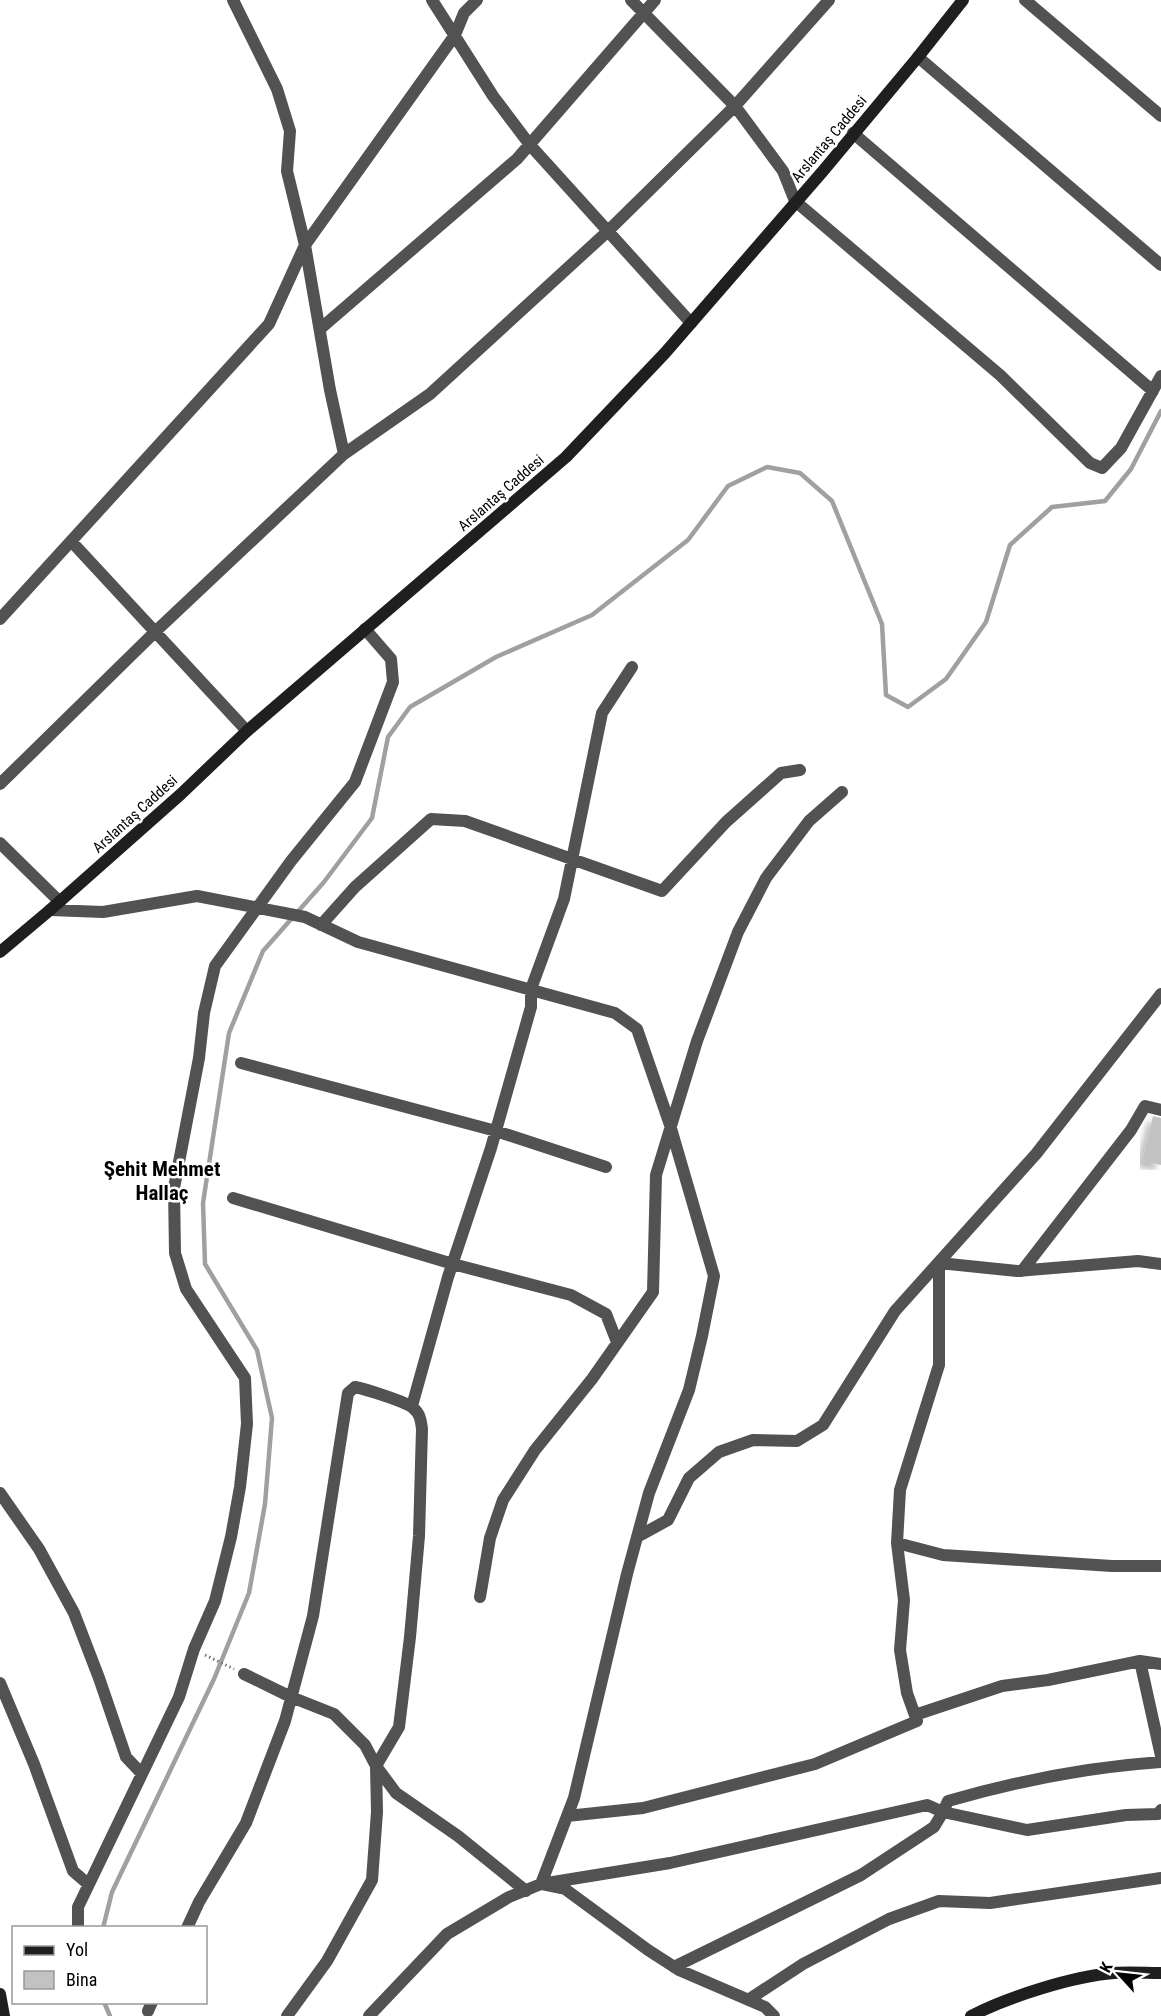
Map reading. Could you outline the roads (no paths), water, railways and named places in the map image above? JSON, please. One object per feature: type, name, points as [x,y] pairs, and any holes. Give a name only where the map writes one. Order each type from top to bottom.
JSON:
[{"type":"main road","name":"Arslantaş Caddesi","points":[[0,952],[181,794],[247,731],[566,457],[639,382],[691,323],[918,57],[963,0]]},
{"type":"main road","points":[[971,2016],[991,2006],[1058,1984],[1112,1973],[1161,1973]]},
{"type":"main road","points":[[0,1994],[4,2016]]},
{"type":"street","points":[[233,0],[277,89],[290,131],[287,171],[305,245],[330,390],[344,454]]},
{"type":"street","points":[[432,0],[493,96],[530,145],[691,323]]},
{"type":"street","points":[[0,619],[269,324],[305,245],[455,36],[464,13],[477,0]]},
{"type":"street","points":[[631,0],[735,106],[783,171],[795,201],[999,375],[1090,463],[1102,468],[1121,448],[1161,376]]},
{"type":"street","points":[[320,328],[517,159],[656,0]]},
{"type":"street","points":[[0,784],[156,631],[344,454],[430,394],[607,232],[735,106],[829,0]]},
{"type":"street","points":[[1025,0],[1161,116]]},
{"type":"street","points":[[918,57],[1161,265]]},
{"type":"street","points":[[853,133],[1153,391]]},
{"type":"street","points":[[71,541],[247,731]]},
{"type":"street","points":[[78,1926],[78,1907],[179,1697],[194,1649],[215,1601],[231,1537],[240,1487],[247,1424],[244,1378],[186,1289],[175,1253],[174,1188],[199,1058],[204,1013],[215,966],[263,910],[291,861],[355,782],[393,682],[391,659],[365,629]]},
{"type":"street","points":[[412,1406],[453,1264],[496,1131],[531,1007],[531,989],[564,899],[602,713],[632,667]]},
{"type":"street","points":[[321,925],[354,887],[431,819],[465,821],[662,891],[726,822],[781,773],[800,770]]},
{"type":"street","points":[[480,1597],[490,1538],[503,1500],[535,1450],[592,1379],[653,1292],[656,1175],[697,1041],[738,932],[766,878],[808,821],[842,792]]},
{"type":"street","points":[[0,843],[55,906],[104,912],[197,896],[306,918],[358,942],[615,1013],[637,1029],[670,1125],[714,1276],[688,1390],[650,1493],[637,1537],[574,1798],[541,1884]]},
{"type":"street","points":[[637,1537],[668,1520],[689,1478],[719,1452],[753,1440],[797,1441],[823,1425],[895,1311],[1036,1154],[1161,993]]},
{"type":"street","points":[[241,1063],[496,1131],[606,1167]]},
{"type":"street","points":[[1023,1271],[1131,1130],[1145,1106],[1161,1110]]},
{"type":"street","points":[[233,1198],[453,1264],[572,1295],[606,1314],[617,1342]]},
{"type":"street","points":[[939,1263],[1023,1271],[1138,1261],[1161,1264]]},
{"type":"street","points":[[567,1816],[643,1808],[815,1764],[917,1721],[907,1693],[900,1650],[904,1600],[897,1543],[900,1490],[939,1365],[939,1263]]},
{"type":"street","points":[[188,1926],[199,1902],[246,1823],[285,1721],[313,1616],[348,1393],[355,1387],[412,1406],[420,1416],[422,1429],[419,1536],[399,1727],[376,1766],[377,1812],[372,1880],[327,1961],[287,2016]]},
{"type":"street","points":[[0,1493],[39,1549],[74,1612],[126,1757],[142,1774]]},
{"type":"street","points":[[897,1543],[943,1555],[1112,1566],[1161,1566]]},
{"type":"street","points":[[915,1715],[1002,1686],[1048,1680],[1140,1661],[1161,1664]]},
{"type":"street","points":[[1140,1661],[1161,1756]]},
{"type":"street","points":[[244,1674],[291,1697],[334,1714],[365,1745],[376,1766],[396,1793],[458,1836],[526,1891]]},
{"type":"street","points":[[0,1683],[34,1764],[73,1871],[88,1884]]},
{"type":"street","points":[[674,1967],[861,1875],[934,1827],[948,1801],[993,1788],[1127,1765],[1161,1762]]},
{"type":"street","points":[[369,2016],[447,1934],[509,1898],[541,1884],[670,1863],[927,1804],[943,1812],[1027,1830],[1126,1815],[1158,1814],[1161,1810]]},
{"type":"street","points":[[748,2000],[803,1964],[889,1918],[939,1901],[990,1903],[1161,1878]]},
{"type":"street","points":[[541,1884],[565,1889],[674,1967],[765,2007],[774,2016]]},
{"type":"waterway","points":[[104,1926],[112,1892],[214,1679],[249,1593],[265,1504],[272,1418],[257,1350],[205,1264],[203,1203],[229,1033],[263,951],[324,882],[372,818],[388,737],[410,707],[496,657],[592,615],[688,540],[728,486],[767,467],[800,473],[832,501],[882,624],[886,695],[908,707],[946,679],[986,622],[1010,545],[1052,507],[1105,501],[1131,469],[1161,411]]},
{"type":"waterway","points":[[105,2004],[110,2016]]},
{"type":"district","name":"Şehit Mehmet Hallaç","points":[[162,1181]]}]
